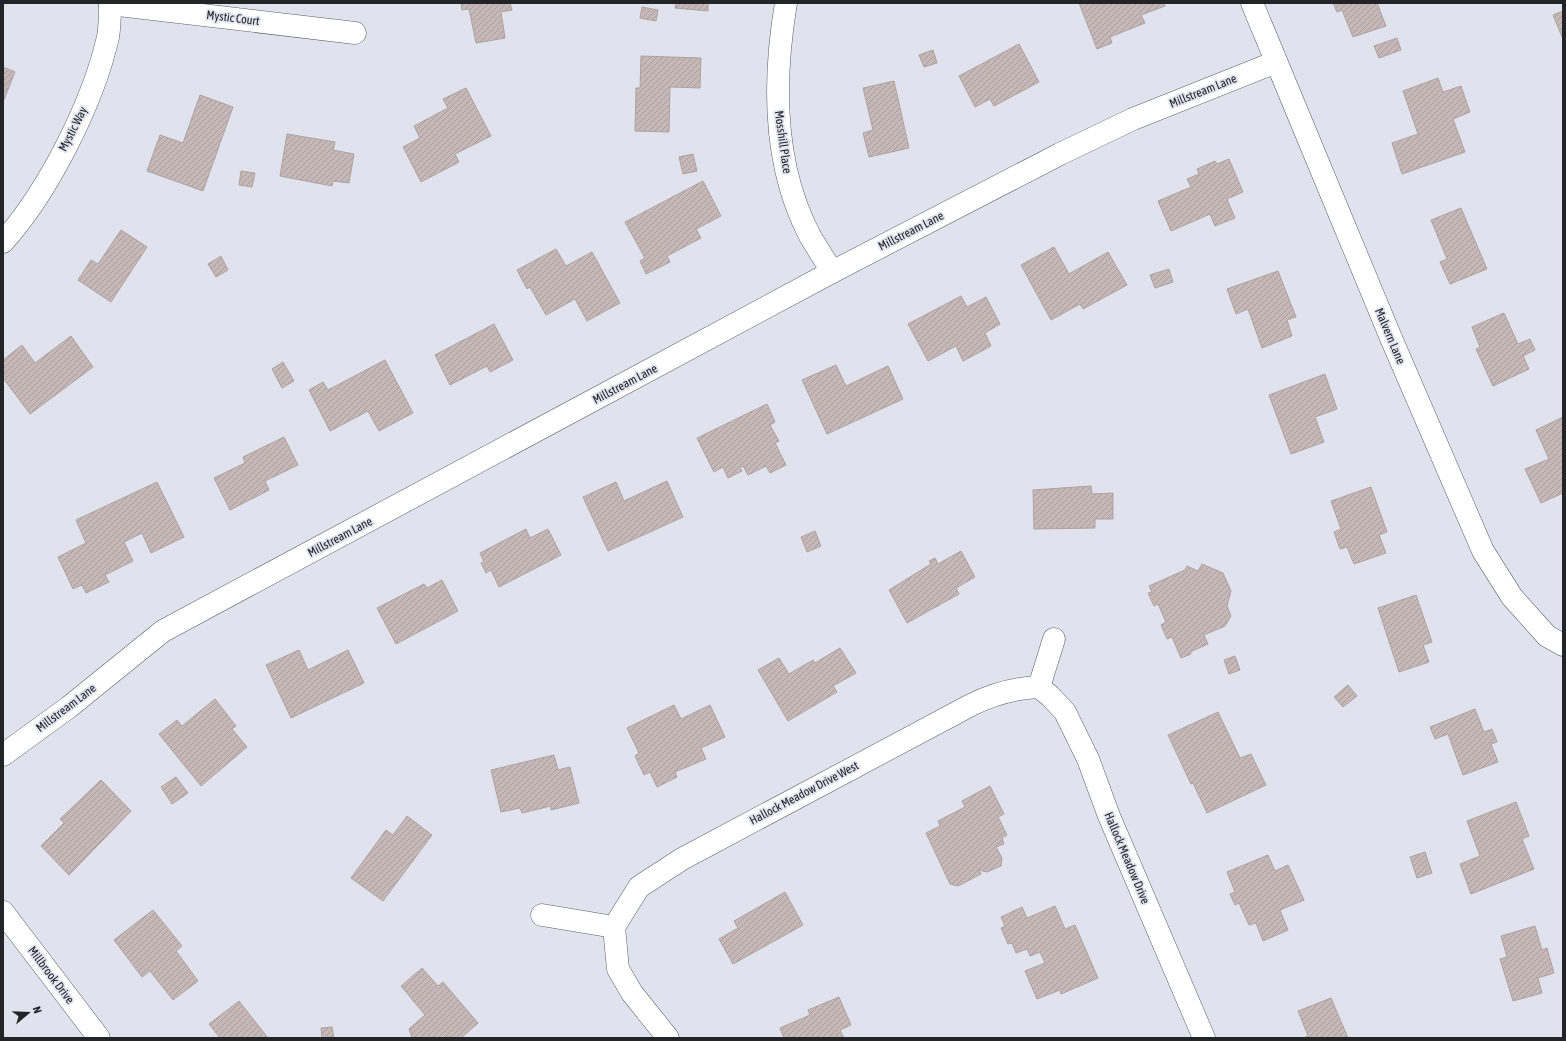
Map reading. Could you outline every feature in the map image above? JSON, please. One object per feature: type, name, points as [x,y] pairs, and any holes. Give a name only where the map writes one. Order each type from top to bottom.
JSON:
[{"type":"street","name":"Mystic Court","points":[[110,3],[355,33]]},
{"type":"street","name":"Mystic Way","points":[[3,242],[32,206],[86,104],[108,36],[110,3]]},
{"type":"street","name":"Mosshill Place","points":[[786,3],[780,37],[778,70],[778,108],[781,144],[788,180],[798,208],[810,236],[832,272]]},
{"type":"street","name":"Malvern Lane","points":[[1252,3],[1391,338],[1483,550],[1512,597],[1547,636],[1563,645]]},
{"type":"street","name":"Millstream Lane","points":[[3,755],[69,708],[163,630],[832,272],[1053,157],[1133,119],[1276,62]]},
{"type":"street","points":[[1039,687],[1054,639]]},
{"type":"street","name":"Hallock Meadow Drive West","points":[[614,927],[639,887],[682,860],[895,744],[992,695],[1013,690],[1039,687]]},
{"type":"street","name":"Hallock Meadow Drive","points":[[1039,687],[1065,712],[1088,759],[1109,816],[1204,1038]]},
{"type":"street","name":"Millbrook Drive","points":[[3,912],[99,1038]]},
{"type":"street","points":[[542,916],[614,927],[618,969],[632,993],[668,1038]]},
{"type":"building","points":[[461,3],[510,3],[512,10],[501,12],[505,38],[476,43],[469,9],[462,10]]},
{"type":"building","points":[[676,3],[708,3],[708,11],[675,8]]},
{"type":"building","points":[[1079,3],[1164,3],[1165,6],[1141,15],[1145,23],[1110,37],[1112,43],[1097,49]]},
{"type":"building","points":[[1333,3],[1377,3],[1386,26],[1353,37],[1342,10],[1337,12]]},
{"type":"building","points":[[642,7],[658,10],[656,21],[640,18]]},
{"type":"building","points":[[1563,11],[1563,39],[1553,15]]},
{"type":"building","points":[[1397,38],[1401,50],[1379,58],[1374,46]]},
{"type":"building","points":[[1019,44],[1039,82],[994,106],[990,99],[975,107],[959,76]]},
{"type":"building","points":[[933,50],[937,63],[924,67],[919,55]]},
{"type":"building","points":[[641,56],[701,58],[700,88],[670,87],[669,132],[635,131],[636,88],[640,88]]},
{"type":"building","points":[[3,67],[15,72],[3,102]]},
{"type":"building","points":[[1438,78],[1443,92],[1461,86],[1470,112],[1453,119],[1465,152],[1402,174],[1392,143],[1418,134],[1403,91]]},
{"type":"building","points":[[894,81],[909,148],[869,157],[863,133],[873,130],[863,88]]},
{"type":"building","points":[[466,88],[491,136],[455,154],[459,162],[421,182],[403,147],[420,138],[414,126],[448,108],[443,99]]},
{"type":"building","points":[[200,95],[233,107],[203,191],[147,171],[160,135],[183,143]]},
{"type":"building","points":[[287,134],[335,142],[333,150],[354,154],[349,183],[333,181],[332,186],[280,176]]},
{"type":"building","points":[[693,154],[697,171],[683,174],[679,157]]},
{"type":"building","points":[[1229,159],[1243,192],[1227,199],[1235,218],[1215,226],[1210,214],[1171,231],[1158,201],[1191,187],[1187,179],[1199,174],[1197,169],[1215,161],[1217,164]]},
{"type":"building","points":[[241,171],[255,173],[252,187],[239,185]]},
{"type":"building","points":[[703,181],[721,216],[696,229],[701,238],[667,256],[670,262],[646,274],[640,261],[645,258],[625,222]]},
{"type":"building","points":[[1461,208],[1487,269],[1450,284],[1440,262],[1447,259],[1431,220]]},
{"type":"building","points":[[121,230],[147,247],[111,302],[78,280],[91,260],[98,264]]},
{"type":"building","points":[[1054,247],[1069,274],[1108,252],[1127,285],[1083,309],[1080,304],[1051,320],[1021,265]]},
{"type":"building","points":[[556,249],[566,266],[592,252],[620,303],[587,321],[575,299],[546,315],[530,287],[527,289],[517,270]]},
{"type":"building","points":[[221,256],[228,270],[216,277],[208,264]]},
{"type":"building","points":[[1169,269],[1173,282],[1155,288],[1150,275]]},
{"type":"building","points":[[1278,271],[1296,317],[1287,320],[1292,336],[1262,348],[1248,309],[1236,314],[1227,289]]},
{"type":"building","points":[[961,296],[967,307],[986,297],[1000,324],[985,333],[991,346],[963,361],[956,346],[928,361],[908,324]]},
{"type":"building","points":[[1504,313],[1518,344],[1530,339],[1535,350],[1523,356],[1529,369],[1493,386],[1476,349],[1480,347],[1472,327]]},
{"type":"building","points":[[494,324],[513,360],[490,372],[487,366],[450,385],[435,355]]},
{"type":"building","points":[[71,336],[93,367],[30,414],[3,378],[3,360],[22,345],[35,363]]},
{"type":"building","points":[[385,360],[413,413],[379,431],[368,411],[330,431],[309,390],[323,382],[328,390]]},
{"type":"building","points":[[283,362],[294,381],[282,388],[272,369]]},
{"type":"building","points":[[836,365],[846,386],[888,366],[903,399],[827,434],[802,380]]},
{"type":"building","points":[[1325,374],[1337,409],[1315,417],[1324,442],[1291,454],[1269,395]]},
{"type":"building","points":[[767,404],[775,422],[770,425],[779,441],[775,443],[786,465],[770,473],[766,466],[748,475],[743,466],[740,468],[742,471],[728,478],[723,467],[714,472],[697,438]]},
{"type":"building","points":[[1563,417],[1563,493],[1541,503],[1525,469],[1549,459],[1536,430]]},
{"type":"building","points":[[284,437],[298,465],[265,481],[269,490],[230,510],[214,478],[245,463],[243,457]]},
{"type":"building","points":[[667,481],[683,517],[608,551],[583,497],[616,482],[624,501]]},
{"type":"building","points":[[157,482],[184,537],[151,553],[142,533],[124,542],[133,561],[105,575],[109,582],[86,593],[82,585],[73,589],[58,557],[86,543],[76,520]]},
{"type":"building","points":[[1091,486],[1092,494],[1113,493],[1113,519],[1095,519],[1095,528],[1034,529],[1033,490]]},
{"type":"building","points":[[1371,487],[1387,532],[1379,535],[1386,553],[1354,564],[1347,547],[1340,549],[1334,532],[1341,529],[1331,501]]},
{"type":"building","points":[[526,529],[530,538],[548,529],[561,555],[499,587],[491,570],[486,573],[481,563],[484,562],[480,553]]},
{"type":"building","points":[[815,531],[821,546],[807,552],[801,537]]},
{"type":"building","points":[[961,551],[975,577],[956,588],[959,594],[907,623],[889,590],[931,564],[929,561],[935,558],[938,564]]},
{"type":"building","points":[[1202,564],[1223,573],[1231,591],[1227,606],[1231,616],[1225,626],[1204,635],[1208,644],[1181,658],[1172,637],[1167,639],[1161,625],[1166,622],[1158,604],[1154,606],[1148,593],[1152,592],[1149,586],[1185,570],[1187,566],[1198,571]]},
{"type":"building","points":[[442,580],[458,611],[396,644],[377,608],[424,584],[427,588]]},
{"type":"building","points":[[1416,595],[1432,642],[1423,645],[1429,662],[1399,672],[1378,608]]},
{"type":"building","points":[[840,648],[856,673],[833,686],[837,692],[788,721],[758,670],[779,658],[789,674],[813,660],[815,663]]},
{"type":"building","points":[[299,650],[308,670],[348,650],[364,683],[291,718],[266,665]]},
{"type":"building","points":[[1235,656],[1240,670],[1229,674],[1224,660]]},
{"type":"building","points":[[1348,685],[1357,696],[1343,707],[1334,697]]},
{"type":"building","points":[[215,699],[236,726],[232,729],[247,747],[201,786],[159,734],[177,720],[182,726]]},
{"type":"building","points":[[674,705],[681,719],[710,705],[725,737],[701,748],[706,759],[675,772],[677,777],[657,787],[650,772],[644,775],[635,756],[639,753],[627,728]]},
{"type":"building","points":[[1475,709],[1484,732],[1492,729],[1497,742],[1491,744],[1498,762],[1463,775],[1448,734],[1435,739],[1430,727]]},
{"type":"building","points":[[1218,712],[1240,758],[1251,754],[1266,785],[1207,813],[1193,783],[1191,784],[1168,735]]},
{"type":"building","points":[[554,755],[558,770],[570,767],[579,803],[551,810],[551,806],[522,813],[520,808],[501,812],[491,770]]},
{"type":"building","points":[[176,777],[188,793],[172,804],[161,787]]},
{"type":"building","points":[[101,780],[131,811],[69,875],[41,846],[64,823],[60,819]]},
{"type":"building","points":[[990,786],[1004,814],[998,817],[1007,835],[1002,838],[1004,844],[996,847],[1002,858],[1001,866],[987,872],[979,870],[981,874],[958,886],[950,884],[926,833],[940,826],[938,821],[965,807],[962,801]]},
{"type":"building","points":[[1516,802],[1529,836],[1522,839],[1534,869],[1471,894],[1460,864],[1480,856],[1467,821]]},
{"type":"building","points":[[407,816],[432,835],[383,901],[351,878],[386,830],[393,835]]},
{"type":"building","points":[[1425,852],[1432,873],[1417,878],[1410,857]]},
{"type":"building","points":[[1268,855],[1275,871],[1288,865],[1304,900],[1280,910],[1288,930],[1263,941],[1256,923],[1249,925],[1239,903],[1235,905],[1230,894],[1235,892],[1227,872]]},
{"type":"building","points":[[785,892],[803,925],[733,964],[719,939],[738,928],[734,921]]},
{"type":"building","points":[[1055,906],[1065,929],[1075,925],[1098,978],[1061,994],[1060,990],[1037,999],[1025,971],[1045,963],[1040,952],[1030,956],[1027,949],[1016,953],[1012,943],[1008,944],[1001,928],[1005,926],[1001,917],[1022,907],[1027,918]]},
{"type":"building","points":[[153,910],[182,946],[176,951],[198,981],[173,1000],[150,971],[142,977],[114,940]]},
{"type":"building","points":[[1535,926],[1542,950],[1547,948],[1554,973],[1538,978],[1542,993],[1513,1001],[1500,959],[1507,957],[1501,936]]},
{"type":"building","points":[[422,968],[438,986],[443,982],[478,1023],[461,1038],[412,1038],[409,1029],[425,1015],[401,986]]},
{"type":"building","points":[[839,997],[851,1025],[840,1030],[844,1038],[784,1038],[780,1028],[810,1015],[808,1010]]},
{"type":"building","points":[[1331,998],[1348,1038],[1303,1038],[1308,1036],[1298,1011]]},
{"type":"building","points":[[239,1001],[268,1038],[220,1038],[209,1024]]},
{"type":"building","points":[[332,1027],[334,1038],[322,1038],[321,1028]]}]
